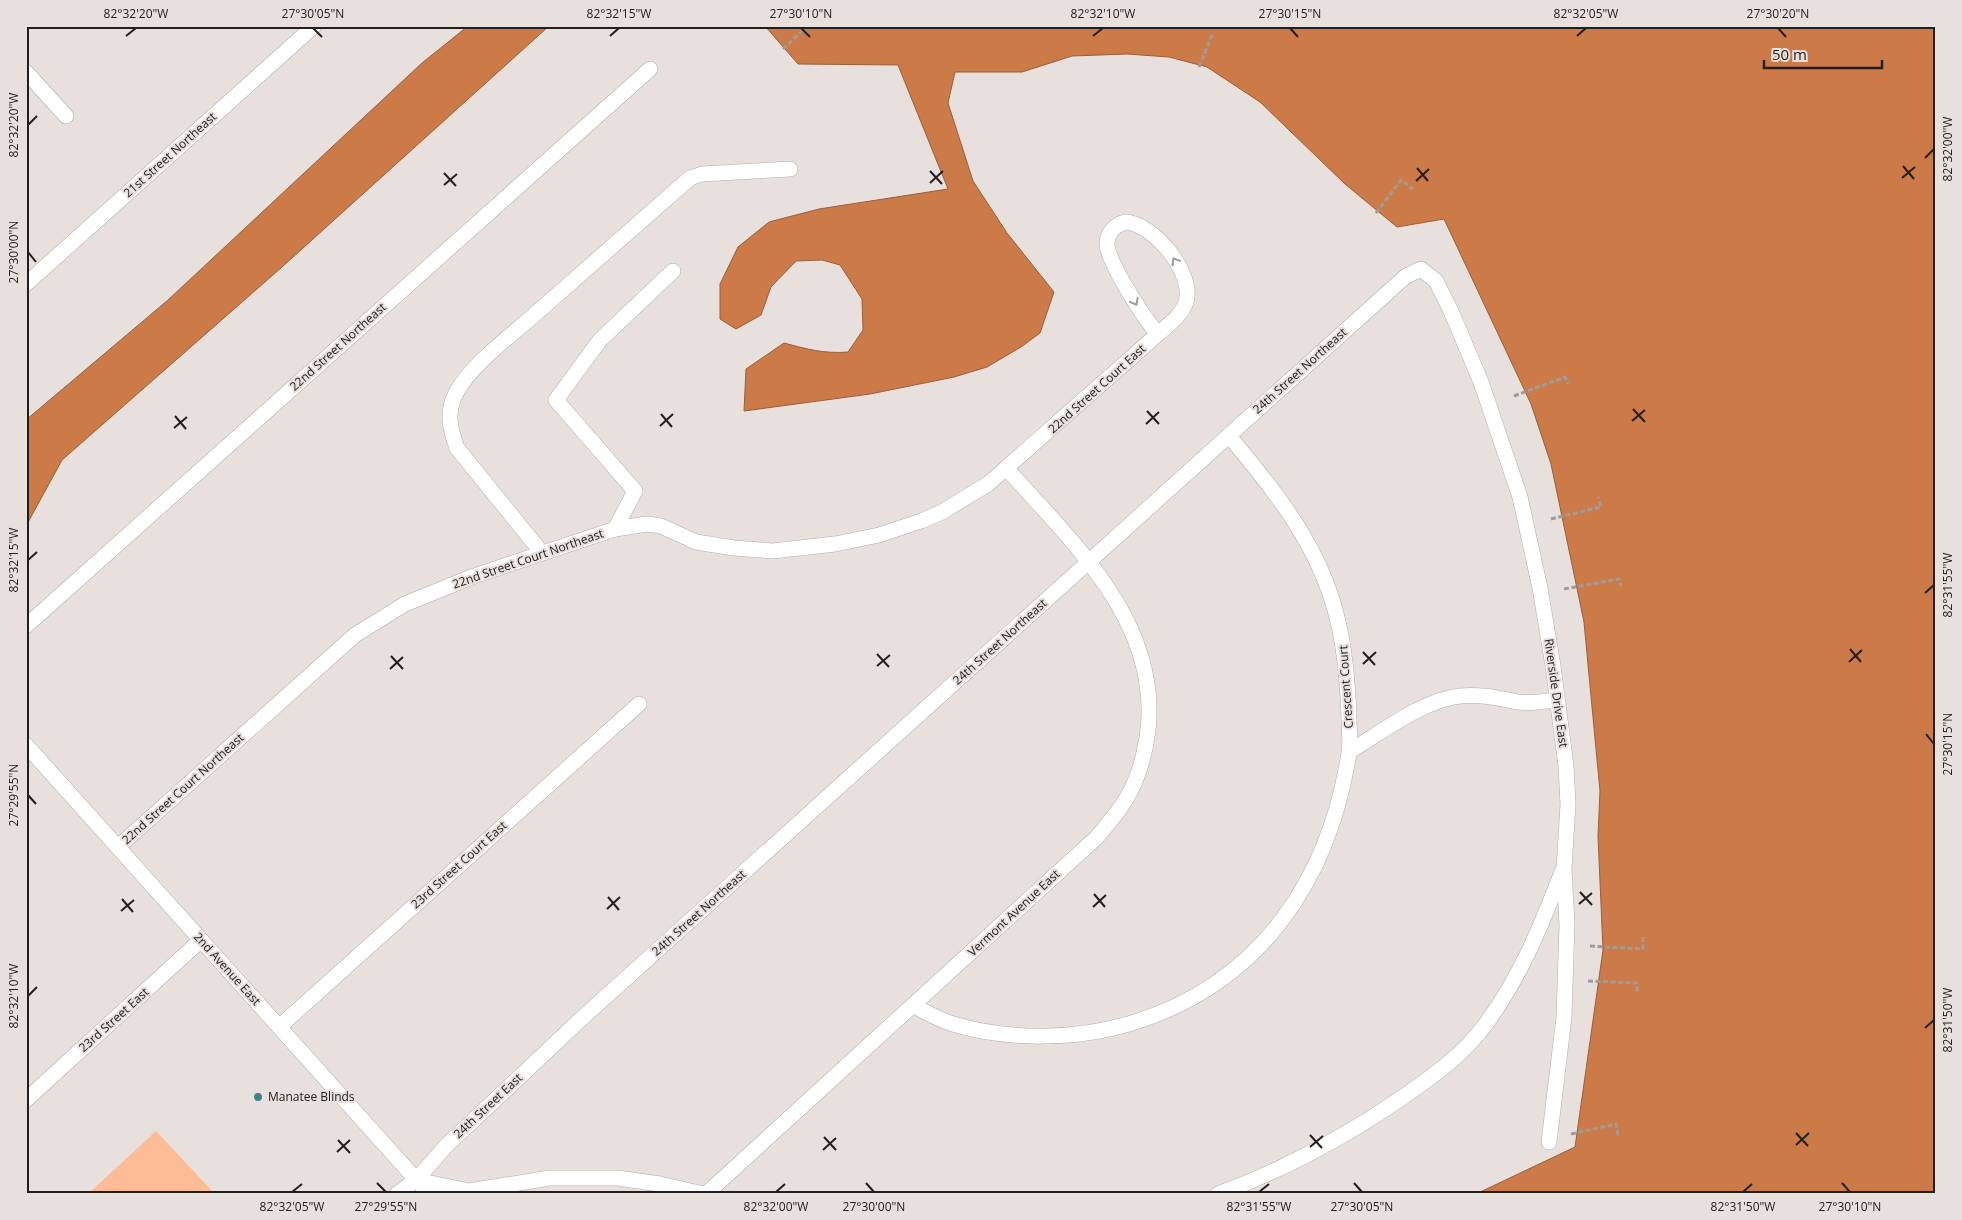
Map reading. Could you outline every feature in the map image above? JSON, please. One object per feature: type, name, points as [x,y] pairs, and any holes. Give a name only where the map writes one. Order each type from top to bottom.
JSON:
[{"type":"street","name":"21st Street Northeast","points":[[26,284],[314,26]]},
{"type":"street","name":"22nd Street Northeast","points":[[26,626],[650,69]]},
{"type":"street","points":[[26,72],[66,116]]},
{"type":"street","points":[[542,553],[457,448],[450,428],[450,410],[466,377],[690,178],[702,174],[790,169]]},
{"type":"street","name":"22nd Street Court East","points":[[1007,469],[1158,334],[1184,307],[1187,294],[1185,281],[1166,247],[1146,229],[1133,222],[1119,224],[1111,230],[1107,240],[1108,253],[1139,310],[1158,334]]},
{"type":"street","name":"24th Street Northeast","points":[[581,1019],[1406,276],[1421,269]]},
{"type":"street","name":"Riverside Drive East","points":[[1421,269],[1436,281],[1481,382],[1520,497],[1540,588],[1566,766],[1568,804],[1564,869],[1567,925],[1564,1017],[1549,1142]]},
{"type":"street","points":[[615,529],[635,491],[556,400],[600,340],[673,271]]},
{"type":"street","name":"Crescent Court","points":[[1228,436],[1285,504],[1306,538],[1324,575],[1339,624],[1345,658],[1350,751],[1414,713],[1440,701],[1458,696],[1484,695],[1518,702],[1556,700]]},
{"type":"street","name":"22nd Street Court Northeast","points":[[118,847],[355,635],[405,604],[474,576],[542,553],[615,529],[647,524],[661,526],[696,542],[734,548],[773,551],[812,548],[879,535],[921,521],[966,499],[1007,469]]},
{"type":"street","name":"Vermont Avenue East","points":[[416,1180],[469,1191],[550,1178],[617,1178],[660,1184],[704,1194],[914,1006],[1096,838],[1117,813],[1139,772],[1146,746],[1150,714],[1148,684],[1142,654],[1131,626],[1110,591],[1077,547],[1007,469]]},
{"type":"street","name":"23rd Street Court East","points":[[279,1027],[639,704]]},
{"type":"street","name":"2nd Avenue East","points":[[26,745],[429,1194]]},
{"type":"street","points":[[914,1006],[951,1024],[975,1029],[1028,1035],[1059,1036],[1087,1034],[1116,1028],[1161,1014],[1189,1000],[1211,987],[1260,948],[1299,898],[1326,845],[1350,751]]},
{"type":"street","points":[[1218,1194],[1259,1178],[1366,1123],[1438,1073],[1460,1053],[1484,1026],[1524,962],[1564,869]]},
{"type":"street","name":"23rd Street East","points":[[26,1100],[201,940]]},
{"type":"street","name":"24th Street East","points":[[397,1194],[416,1180],[446,1146],[581,1019]]},
{"type":"path","points":[[782,49],[807,26]]},
{"type":"path","points":[[1199,67],[1214,33]]},
{"type":"path","points":[[1376,213],[1401,180],[1413,189]]},
{"type":"path","points":[[1514,396],[1565,377],[1568,384]]},
{"type":"path","points":[[1551,519],[1601,507],[1598,497]]},
{"type":"path","points":[[1564,589],[1619,579],[1621,586]]},
{"type":"path","points":[[1590,946],[1643,949],[1643,935]]},
{"type":"path","points":[[1588,981],[1636,983],[1637,994]]},
{"type":"path","points":[[1571,1134],[1616,1124],[1618,1135]]},
{"type":"shaded area","points":[[468,26],[549,26],[282,267],[62,460],[26,526],[26,420],[168,300],[422,63]]},
{"type":"shaded area","points":[[765,26],[1936,26],[1936,1194],[1476,1194],[1575,1147],[1603,950],[1598,836],[1600,791],[1584,622],[1551,464],[1531,404],[1444,219],[1397,227],[1345,184],[1260,102],[1207,67],[1169,57],[1127,54],[1072,56],[1022,72],[955,72],[948,103],[973,181],[1007,233],[1054,292],[1040,333],[1021,347],[987,367],[954,377],[870,394],[744,411],[746,369],[784,343],[823,352],[848,352],[863,330],[862,299],[840,265],[822,260],[796,261],[771,287],[761,315],[736,329],[720,319],[720,284],[738,247],[769,222],[819,209],[948,189],[898,65],[798,64]]},
{"type":"shaded area","points":[[156,1131],[215,1194],[88,1194]]},
{"type":"place","name":"Manatee Blinds","points":[[258,1097]]}]
